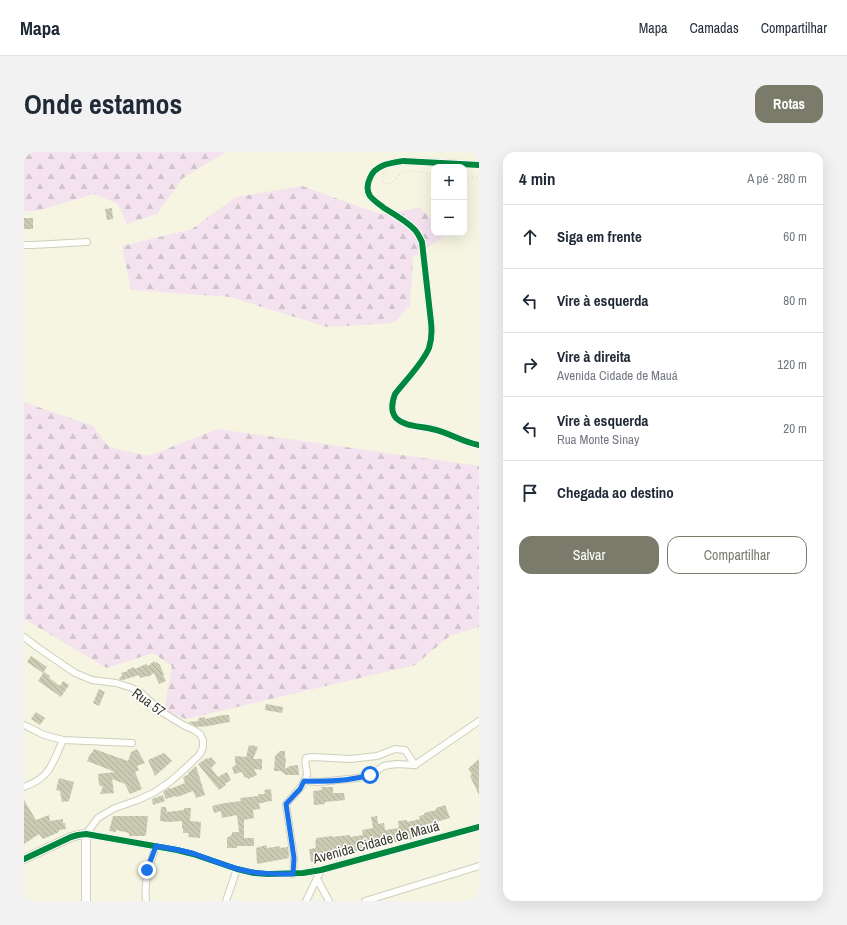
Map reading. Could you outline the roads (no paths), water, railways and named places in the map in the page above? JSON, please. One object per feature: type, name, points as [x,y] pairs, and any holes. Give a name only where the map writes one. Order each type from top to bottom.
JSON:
[{"type":"street","points":[[479,165],[403,161],[390,163],[375,170],[368,183],[369,195],[374,201],[406,222],[419,235],[422,242],[432,332],[429,347],[424,357],[395,394],[392,407],[394,414],[396,418],[405,424],[433,429],[479,445]]},
{"type":"street","points":[[24,245],[87,242]]},
{"type":"street","name":"Rua 57","points":[[24,637],[37,648],[75,673],[92,680],[116,683],[141,692],[162,712],[200,734],[203,740],[203,747],[200,754],[171,781],[155,792],[106,813],[98,818],[86,834]]},
{"type":"street","points":[[304,781],[320,782],[358,778],[370,775],[384,766],[396,764],[414,765],[479,721]]},
{"type":"street","points":[[24,725],[44,735],[63,740],[132,744]]},
{"type":"street","points":[[24,787],[43,778],[48,772],[63,740]]},
{"type":"street","points":[[293,874],[294,858],[286,804],[300,789],[307,776],[305,763],[306,758],[350,759],[377,756],[395,749],[405,750],[414,765]]},
{"type":"street","name":"Avenida Cidade de Mauá","points":[[24,859],[71,836],[86,834],[177,850],[254,873],[303,874],[479,827]]},
{"type":"street","points":[[86,834],[86,901]]},
{"type":"street","points":[[146,901],[147,870],[156,846]]},
{"type":"street","points":[[365,901],[479,866]]},
{"type":"street","points":[[226,901],[237,869]]},
{"type":"street","points":[[306,901],[321,870]]},
{"type":"street","points":[[317,879],[329,901]]}]
